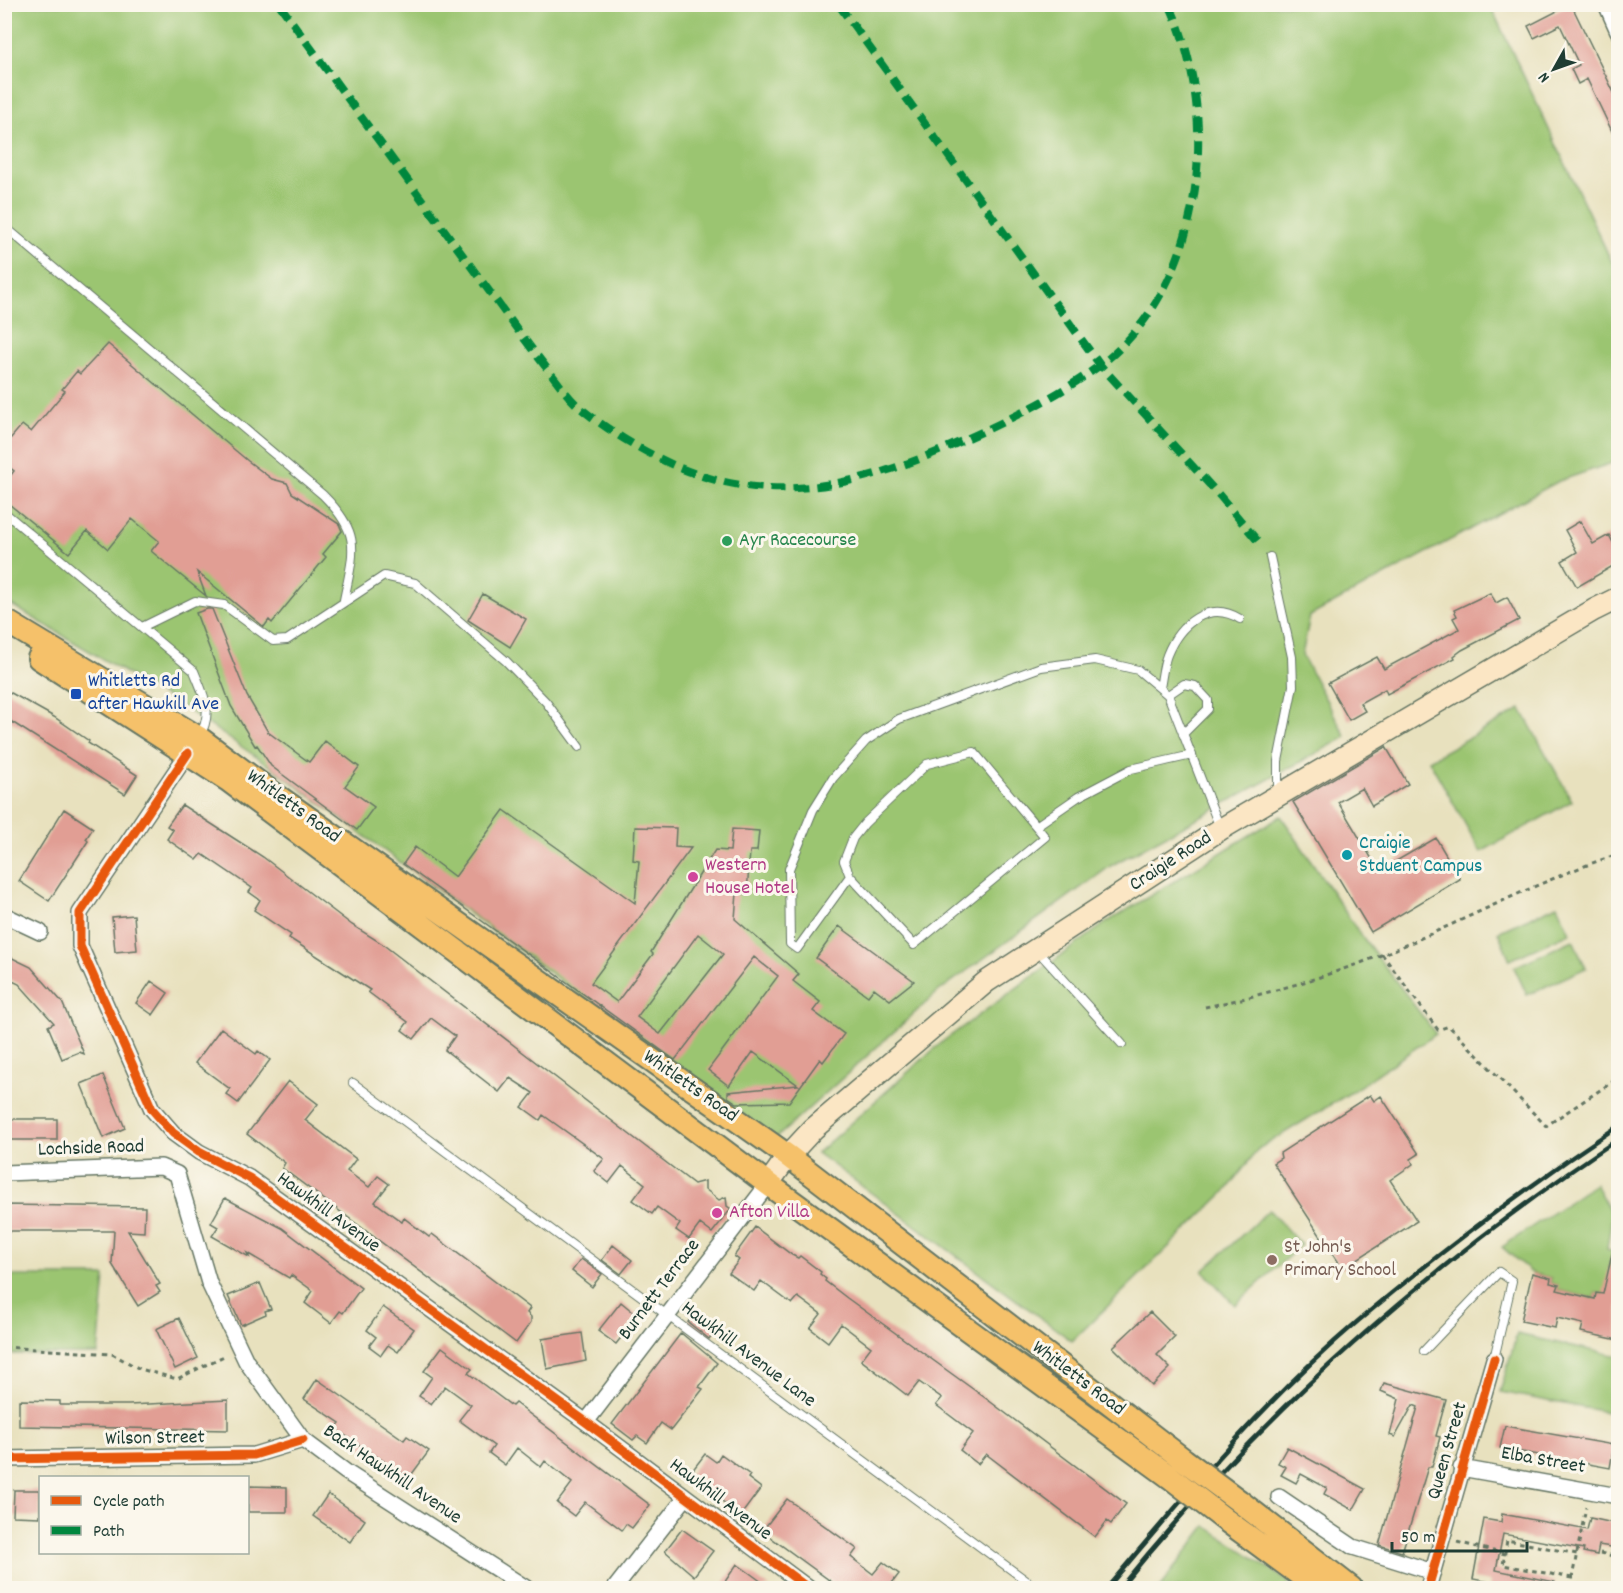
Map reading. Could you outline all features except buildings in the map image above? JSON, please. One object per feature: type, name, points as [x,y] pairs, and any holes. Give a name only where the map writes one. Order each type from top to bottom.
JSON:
[{"type":"main road","name":"Craigie Road","points":[[768,1184],[788,1156],[813,1129],[986,982],[1221,830],[1618,598]]},
{"type":"main road","name":"Whitletts Road","points":[[4,620],[193,745],[228,780],[768,1184],[1062,1382]]},
{"type":"main road","name":"Whitletts Road","points":[[4,636],[193,745],[276,796],[788,1156],[1062,1382],[1177,1468],[1239,1501],[1351,1588]]},
{"type":"main road","name":"Whitletts Road","points":[[1177,1468],[1223,1518],[1318,1588]]},
{"type":"street","points":[[1605,4],[1618,31]]},
{"type":"street","name":"Hawkhill Avenue","points":[[193,745],[80,913],[80,946],[152,1109],[173,1133],[199,1152],[249,1178],[586,1422],[808,1588]]},
{"type":"street","points":[[4,915],[40,932]]},
{"type":"street","name":"Lochside Road","points":[[4,1173],[161,1167],[177,1174]]},
{"type":"street","name":"Back Hawkhill Avenue","points":[[177,1174],[209,1283],[246,1361],[303,1440],[346,1472],[526,1588]]},
{"type":"street","name":"Burnett Terrace","points":[[586,1422],[768,1184]]},
{"type":"street","name":"Queen Street","points":[[1428,1588],[1494,1359]]},
{"type":"street","name":"Wilson Street","points":[[4,1460],[255,1455],[303,1440]]},
{"type":"street","name":"Elba Street","points":[[1461,1468],[1618,1496]]},
{"type":"street","points":[[615,1588],[686,1497]]},
{"type":"street","points":[[1279,1497],[1353,1547],[1433,1572]]},
{"type":"lane","points":[[4,226],[323,495],[343,516],[352,537],[350,570],[344,600]]},
{"type":"lane","points":[[4,512],[194,671],[205,698],[208,722],[193,745]]},
{"type":"lane","points":[[1270,557],[1292,657],[1293,686],[1278,761],[1278,796]]},
{"type":"lane","points":[[142,627],[195,601],[224,605],[273,641],[286,640],[384,576],[416,583],[506,661],[546,702],[579,747]]},
{"type":"lane","points":[[1160,688],[1167,656],[1182,630],[1194,618],[1208,612],[1221,611],[1229,612],[1240,619]]},
{"type":"lane","points":[[850,876],[831,906],[796,949],[790,944],[789,869],[813,810],[833,778],[866,741],[899,719],[1041,667],[1095,660],[1138,670],[1168,695],[1221,830]]},
{"type":"lane","points":[[1168,695],[1184,684],[1195,686],[1208,700],[1208,709],[1184,734]]},
{"type":"lane","points":[[974,752],[1045,837],[914,945],[850,876],[844,861],[854,837],[927,764],[974,752]]},
{"type":"lane","points":[[1035,826],[1078,797],[1131,769],[1192,755]]},
{"type":"lane","points":[[1036,949],[1122,1044]]},
{"type":"lane","name":"Hawkhill Avenue Lane","points":[[353,1083],[1036,1588]]},
{"type":"lane","points":[[1424,1351],[1499,1272],[1512,1281],[1494,1359]]},
{"type":"path","points":[[1205,1007],[1294,984],[1382,954],[1563,872],[1618,854]]},
{"type":"path","points":[[1382,954],[1438,1030],[1449,1026],[1546,1126],[1618,1078]]},
{"type":"path","points":[[4,1347],[112,1354],[140,1369],[177,1378],[240,1348]]},
{"type":"path","points":[[1570,1588],[1590,1491]]},
{"type":"path","points":[[1442,1538],[1505,1554]]},
{"type":"path","points":[[1572,1578],[1503,1565],[1507,1540],[1577,1554]]},
{"type":"path","points":[[1600,1553],[1618,1557]]},
{"type":"path","points":[[1605,1588],[1607,1585],[1618,1584]]},
{"type":"green space","name":"Ayr Racecourse","points":[[5,5],[1490,5],[1618,275],[1618,461],[1559,481],[1310,616],[1302,655],[1346,737],[1112,865],[939,991],[775,1139],[271,767],[183,707],[5,601]]},
{"type":"green space","points":[[1521,709],[1572,801],[1481,852],[1429,760]]},
{"type":"green space","points":[[1281,816],[1358,931],[1436,1034],[1348,1094],[1258,1149],[1227,1190],[1072,1341],[817,1153],[942,1042],[1107,922]]},
{"type":"green space","points":[[1557,905],[1570,933],[1510,960],[1498,932]]},
{"type":"green space","points":[[1573,940],[1586,968],[1527,995],[1514,967]]},
{"type":"green space","points":[[1595,1184],[1612,1215],[1607,1249],[1613,1251],[1609,1268],[1618,1270],[1618,1290],[1606,1288],[1604,1294],[1596,1293],[1595,1299],[1557,1290],[1558,1285],[1550,1283],[1551,1278],[1532,1273],[1502,1247]]},
{"type":"green space","points":[[1269,1210],[1301,1245],[1235,1305],[1203,1271]]},
{"type":"green space","points":[[5,1276],[105,1276],[98,1354],[5,1354]]},
{"type":"green space","points":[[1517,1334],[1618,1356],[1618,1414],[1500,1392]]},
{"type":"green space","points":[[1206,1526],[1289,1582],[1287,1588],[1159,1588]]},
{"type":"railway","points":[[1107,1588],[1227,1449],[1324,1351],[1453,1244],[1618,1126]]},
{"type":"railway","points":[[1120,1588],[1231,1462],[1290,1402],[1352,1345],[1481,1237],[1618,1139]]},
{"type":"marked path","points":[[279,4],[518,331],[578,406],[626,440],[678,467],[715,480],[751,487],[787,488],[857,479],[927,456],[980,433],[1076,382],[1109,358],[1141,324],[1166,284],[1184,239],[1194,192],[1198,143],[1195,94],[1185,47],[1169,4]]},
{"type":"marked path","points":[[838,4],[1100,365],[1220,496],[1261,545]]},
{"type":"cycle path","points":[[188,753],[80,913],[80,946],[152,1109],[173,1133],[199,1152],[249,1178],[586,1422],[808,1588]]},
{"type":"cycle path","points":[[1428,1588],[1494,1359]]},
{"type":"cycle path","points":[[4,1459],[254,1455],[303,1440]]},
{"type":"place","name":"Ayr Racecourse","points":[[727,541]]},
{"type":"place","name":"Whitletts Rd after Hawkill Ave","points":[[76,694]]},
{"type":"place","name":"Craigie Stduent Campus","points":[[1347,855]]},
{"type":"place","name":"Western House Hotel","points":[[693,877]]},
{"type":"place","name":"Afton Villa","points":[[717,1213]]},
{"type":"place","name":"St John's Primary School","points":[[1272,1260]]}]
